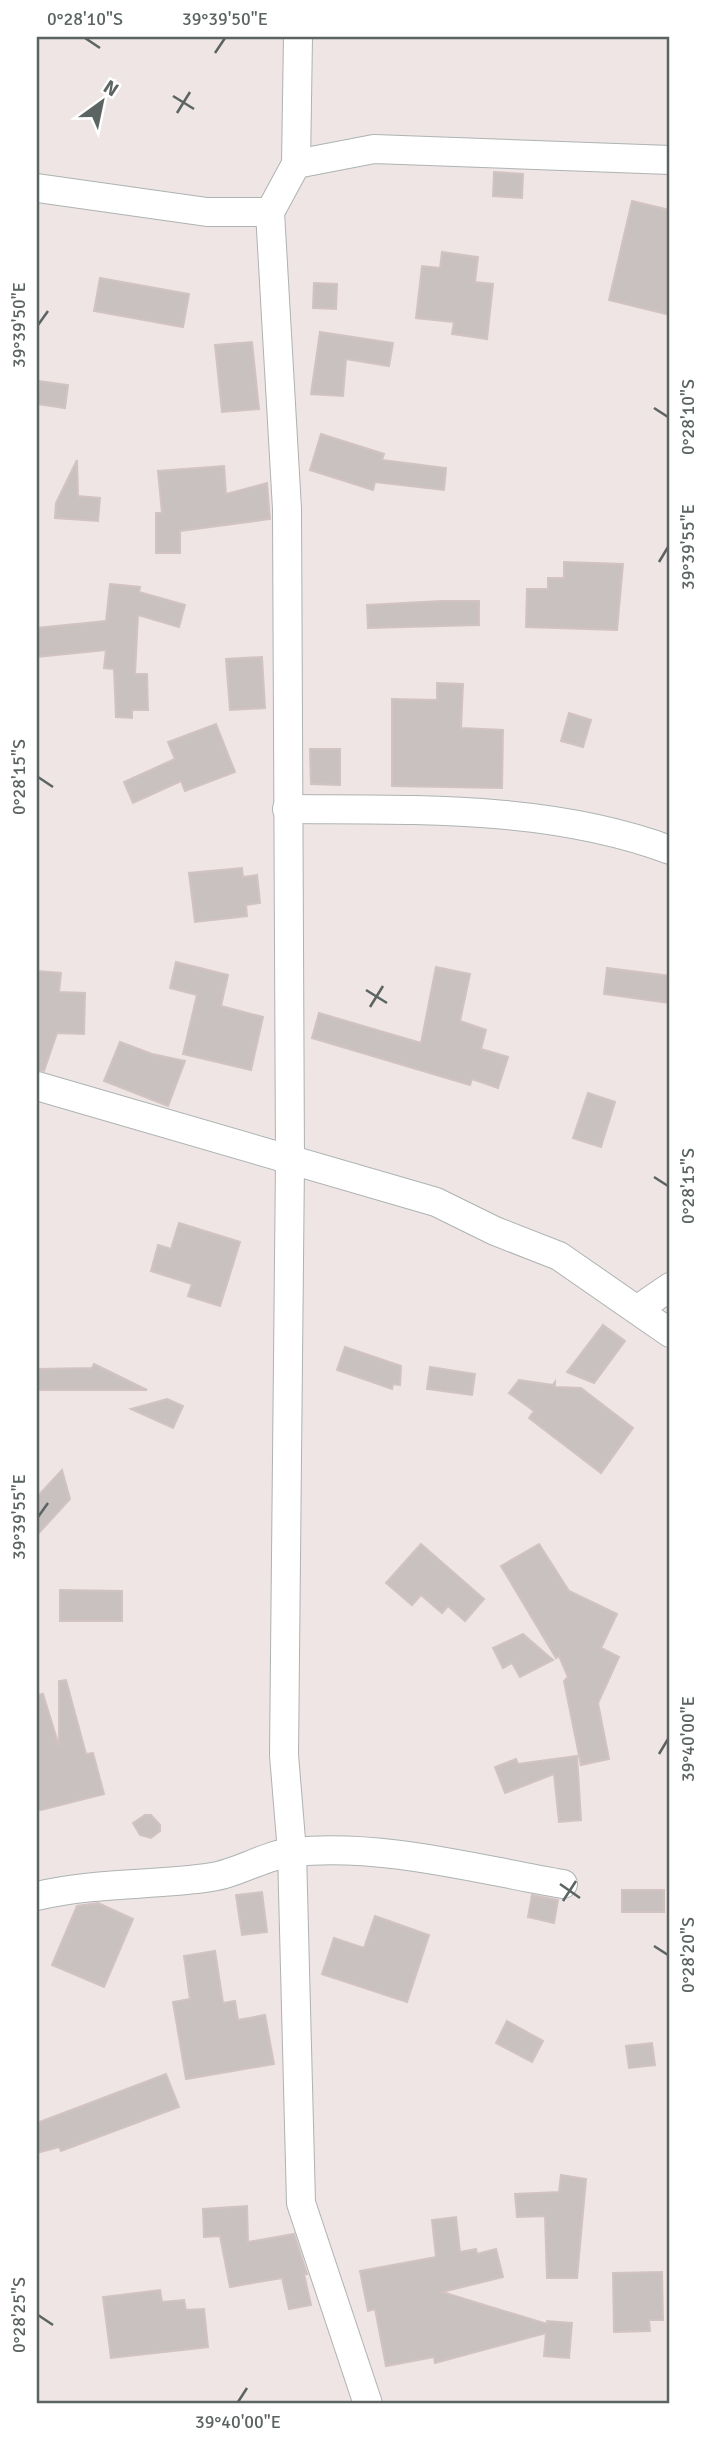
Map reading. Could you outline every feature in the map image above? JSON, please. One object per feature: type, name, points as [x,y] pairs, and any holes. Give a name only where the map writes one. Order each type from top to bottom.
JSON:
[{"type":"street","points":[[298,37],[296,164],[270,212],[287,509],[290,1162],[284,1755],[292,1852],[302,2203],[368,2404]]},
{"type":"street","points":[[296,164],[374,149],[670,160]]},
{"type":"street","points":[[37,188],[207,212],[270,212]]},
{"type":"street","points":[[287,809],[460,810],[566,824],[670,850]]},
{"type":"street","points":[[37,1086],[290,1162],[436,1202],[495,1231],[559,1256],[670,1333]]},
{"type":"street","points":[[638,1309],[670,1287]]},
{"type":"street","points":[[37,1896],[63,1890],[144,1881],[213,1877],[292,1852],[388,1853],[563,1884]]},
{"type":"building","points":[[494,172],[523,174],[522,198],[493,196]]},
{"type":"building","points":[[632,201],[670,210],[670,315],[609,300]]},
{"type":"building","points":[[442,252],[478,257],[475,282],[493,284],[487,339],[452,334],[454,322],[416,318],[422,266],[440,268]]},
{"type":"building","points":[[100,278],[189,294],[183,327],[94,311]]},
{"type":"building","points":[[314,283],[337,284],[336,309],[313,308]]},
{"type":"building","points":[[320,332],[393,343],[389,366],[346,359],[343,396],[311,394]]},
{"type":"building","points":[[252,342],[259,409],[222,412],[215,345]]},
{"type":"building","points":[[39,381],[68,385],[65,408],[37,404]]},
{"type":"building","points":[[321,434],[384,454],[382,460],[446,468],[444,490],[375,482],[373,490],[310,470]]},
{"type":"building","points":[[77,460],[78,496],[100,498],[98,521],[55,518],[56,503]]},
{"type":"building","points":[[224,466],[226,494],[267,483],[270,519],[180,531],[180,553],[156,553],[156,513],[162,513],[158,471]]},
{"type":"building","points":[[564,562],[623,564],[617,630],[526,627],[527,589],[548,589],[548,578],[564,578]]},
{"type":"building","points":[[110,584],[140,587],[139,592],[185,605],[179,627],[138,615],[135,674],[147,674],[148,710],[132,710],[132,718],[116,717],[114,669],[104,668],[106,650],[37,657],[37,628],[106,621]]},
{"type":"building","points":[[479,601],[479,625],[368,628],[367,605]]},
{"type":"building","points":[[262,657],[265,708],[230,710],[226,659]]},
{"type":"building","points":[[437,683],[463,684],[461,728],[503,730],[502,788],[392,786],[392,699],[437,700]]},
{"type":"building","points":[[569,713],[591,720],[583,747],[561,741]]},
{"type":"building","points":[[216,724],[235,772],[185,791],[181,781],[133,803],[124,782],[175,759],[168,742]]},
{"type":"building","points":[[310,749],[340,749],[340,785],[311,784]]},
{"type":"building","points":[[242,868],[243,877],[257,875],[260,903],[246,905],[247,916],[195,922],[189,873]]},
{"type":"building","points":[[176,962],[228,975],[221,1006],[263,1017],[251,1070],[183,1054],[197,995],[170,988]]},
{"type":"building","points":[[436,967],[470,974],[460,1021],[486,1030],[481,1049],[508,1057],[498,1088],[472,1079],[470,1085],[312,1038],[319,1013],[421,1043]]},
{"type":"building","points":[[607,968],[670,976],[670,1003],[604,994]]},
{"type":"building","points":[[37,971],[61,973],[59,992],[85,993],[84,1034],[57,1033],[44,1071],[37,1070]]},
{"type":"building","points":[[120,1042],[152,1054],[185,1061],[168,1106],[104,1081]]},
{"type":"building","points":[[588,1093],[615,1102],[601,1147],[573,1138]]},
{"type":"building","points":[[179,1223],[240,1242],[220,1306],[188,1296],[192,1284],[151,1271],[158,1245],[171,1249]]},
{"type":"building","points":[[603,1325],[625,1341],[594,1383],[567,1372]]},
{"type":"building","points":[[345,1347],[401,1366],[400,1385],[393,1384],[392,1389],[337,1370]]},
{"type":"building","points":[[94,1364],[147,1390],[37,1390],[37,1369],[92,1368]]},
{"type":"building","points":[[430,1367],[475,1374],[472,1395],[427,1389]]},
{"type":"building","points":[[519,1380],[553,1385],[555,1382],[555,1387],[581,1388],[633,1428],[601,1473],[529,1418],[534,1411],[509,1393]]},
{"type":"building","points":[[167,1399],[183,1406],[173,1428],[131,1409]]},
{"type":"building","points":[[62,1470],[70,1499],[37,1535],[37,1497]]},
{"type":"building","points":[[421,1544],[484,1599],[465,1621],[448,1606],[442,1613],[421,1595],[412,1605],[386,1583]]},
{"type":"building","points":[[539,1544],[569,1591],[617,1614],[601,1648],[619,1657],[598,1703],[609,1759],[581,1765],[564,1681],[568,1677],[559,1656],[556,1658],[501,1566]]},
{"type":"building","points":[[60,1590],[122,1591],[122,1621],[60,1621]]},
{"type":"building","points":[[523,1634],[553,1660],[520,1677],[512,1663],[503,1668],[493,1648]]},
{"type":"building","points":[[66,1680],[86,1754],[93,1753],[104,1794],[37,1811],[37,1695],[43,1694],[59,1746],[59,1681]]},
{"type":"building","points":[[577,1756],[581,1820],[559,1822],[554,1774],[505,1793],[495,1767],[516,1759],[518,1764]]},
{"type":"building","points":[[145,1815],[151,1815],[160,1825],[160,1831],[151,1838],[140,1835],[133,1823]]},
{"type":"building","points":[[622,1890],[664,1890],[664,1912],[622,1912]]},
{"type":"building","points":[[262,1892],[267,1932],[242,1935],[236,1895]]},
{"type":"building","points":[[532,1895],[558,1900],[554,1923],[528,1917]]},
{"type":"building","points":[[98,1903],[133,1919],[104,1987],[52,1965],[77,1906]]},
{"type":"building","points":[[375,1916],[429,1935],[407,2002],[322,1974],[334,1938],[364,1948]]},
{"type":"building","points":[[215,1951],[223,2003],[235,2001],[238,2020],[265,2015],[274,2064],[186,2079],[173,2002],[190,1999],[184,1956]]},
{"type":"building","points":[[507,2021],[543,2041],[532,2062],[496,2043]]},
{"type":"building","points":[[652,2043],[655,2065],[629,2068],[626,2046]]},
{"type":"building","points":[[166,2074],[179,2107],[61,2151],[59,2147],[37,2153],[37,2123]]},
{"type":"building","points":[[561,2175],[586,2179],[577,2278],[547,2278],[545,2216],[517,2217],[515,2194],[559,2192]]},
{"type":"building","points":[[247,2206],[248,2242],[294,2234],[307,2274],[304,2274],[311,2305],[289,2309],[282,2278],[230,2287],[220,2236],[204,2237],[203,2209]]},
{"type":"building","points":[[456,2217],[460,2252],[476,2249],[477,2254],[496,2249],[503,2277],[442,2292],[547,2324],[547,2321],[572,2323],[569,2358],[544,2356],[546,2333],[435,2363],[434,2357],[386,2366],[375,2309],[368,2311],[360,2271],[436,2257],[432,2220]]},
{"type":"building","points":[[662,2272],[663,2320],[649,2320],[650,2331],[614,2332],[613,2273]]},
{"type":"building","points":[[160,2290],[162,2302],[184,2300],[186,2310],[204,2309],[208,2347],[111,2358],[103,2297]]}]
